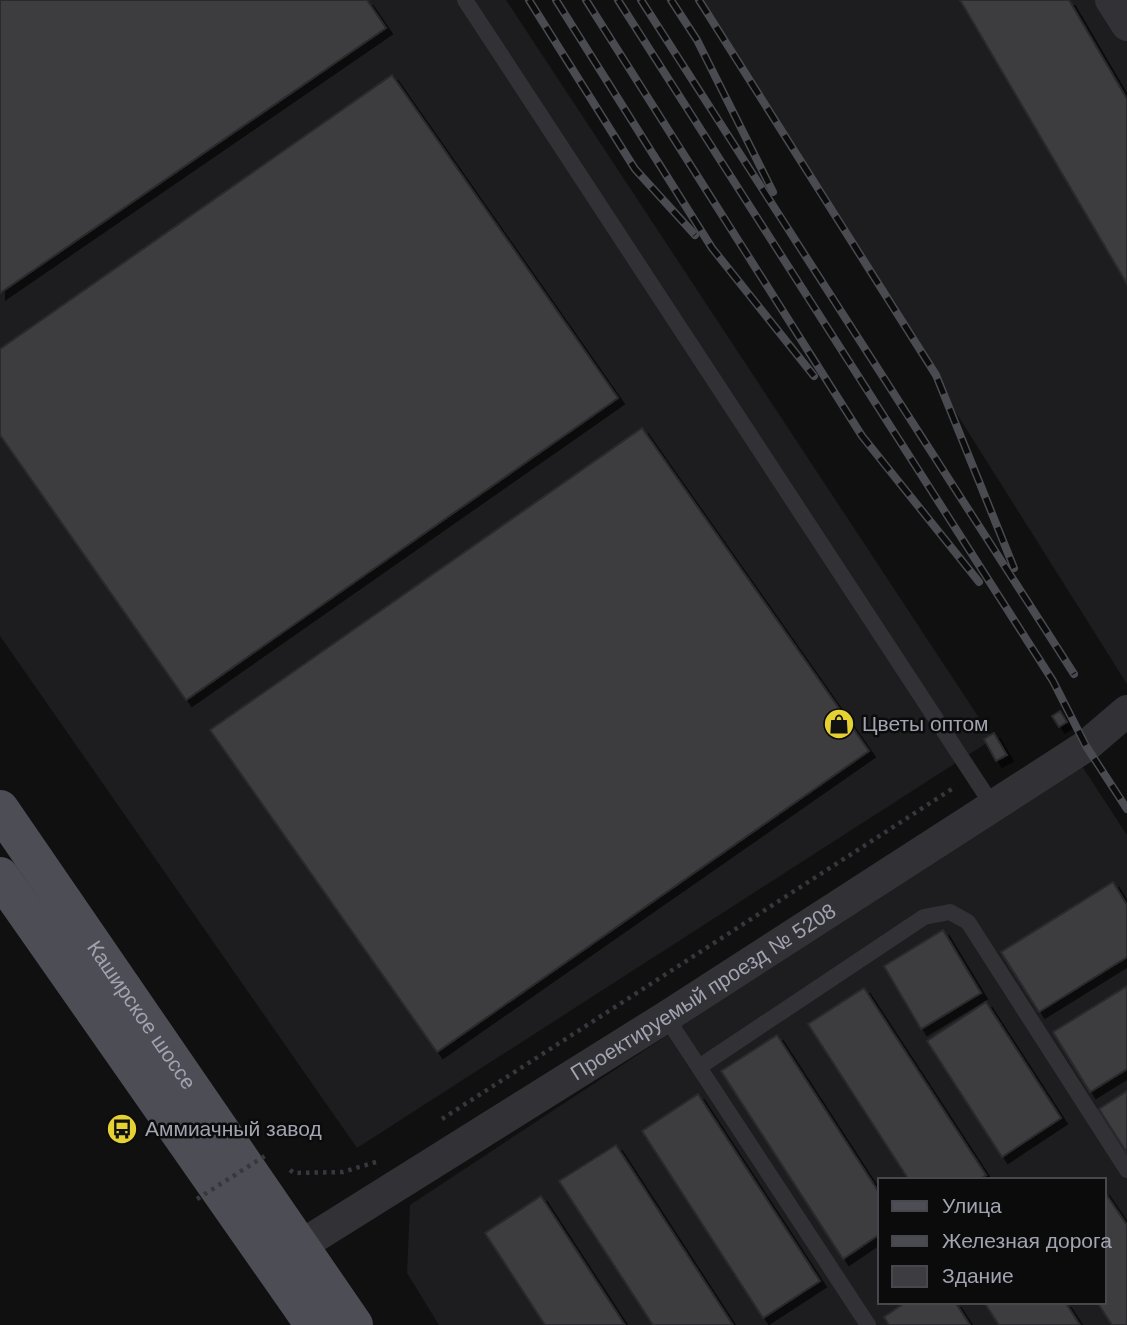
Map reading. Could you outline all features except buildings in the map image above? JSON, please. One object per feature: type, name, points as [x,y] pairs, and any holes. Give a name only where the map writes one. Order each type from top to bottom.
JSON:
[{"type":"main road","name":"Каширское шоссе","points":[[0,809],[285,1255],[314,1325]]},
{"type":"main road","name":"Каширское шоссе","points":[[0,876],[285,1255],[354,1325]]},
{"type":"street","points":[[1111,0],[1127,25]]},
{"type":"street","name":"Проектируемый проезд № 5208","points":[[285,1255],[666,1017],[1086,746],[1127,711]]},
{"type":"lane","points":[[465,0],[993,806]]},
{"type":"lane","points":[[699,1067],[924,917],[950,912],[968,922],[1127,1170]]},
{"type":"lane","points":[[666,1017],[868,1325]]},
{"type":"path","points":[[433,1125],[974,776]]},
{"type":"path","points":[[197,1199],[268,1154],[277,1160]]},
{"type":"path","points":[[286,1167],[294,1173],[343,1172],[376,1162],[387,1155]]},
{"type":"shaded area","points":[[0,0],[506,0],[993,739],[357,1148],[0,636]]},
{"type":"shaded area","points":[[696,0],[1127,0],[1127,684]]},
{"type":"shaded area","points":[[1080,763],[1127,835],[1127,1325],[439,1325],[407,1273],[410,1205]]},
{"type":"railway","points":[[529,0],[635,169],[695,235]]},
{"type":"railway","points":[[556,0],[712,248],[814,376]]},
{"type":"railway","points":[[586,0],[862,436],[979,582]]},
{"type":"railway","points":[[618,0],[1053,681],[1086,746],[1127,809]]},
{"type":"railway","points":[[641,0],[1074,674]]},
{"type":"railway","points":[[671,0],[697,40],[773,192]]},
{"type":"railway","points":[[699,0],[936,375],[1014,568]]},
{"type":"place","name":"Цветы оптом","points":[[839,724]]},
{"type":"place","name":"Аммиачный завод","points":[[122,1129]]}]
